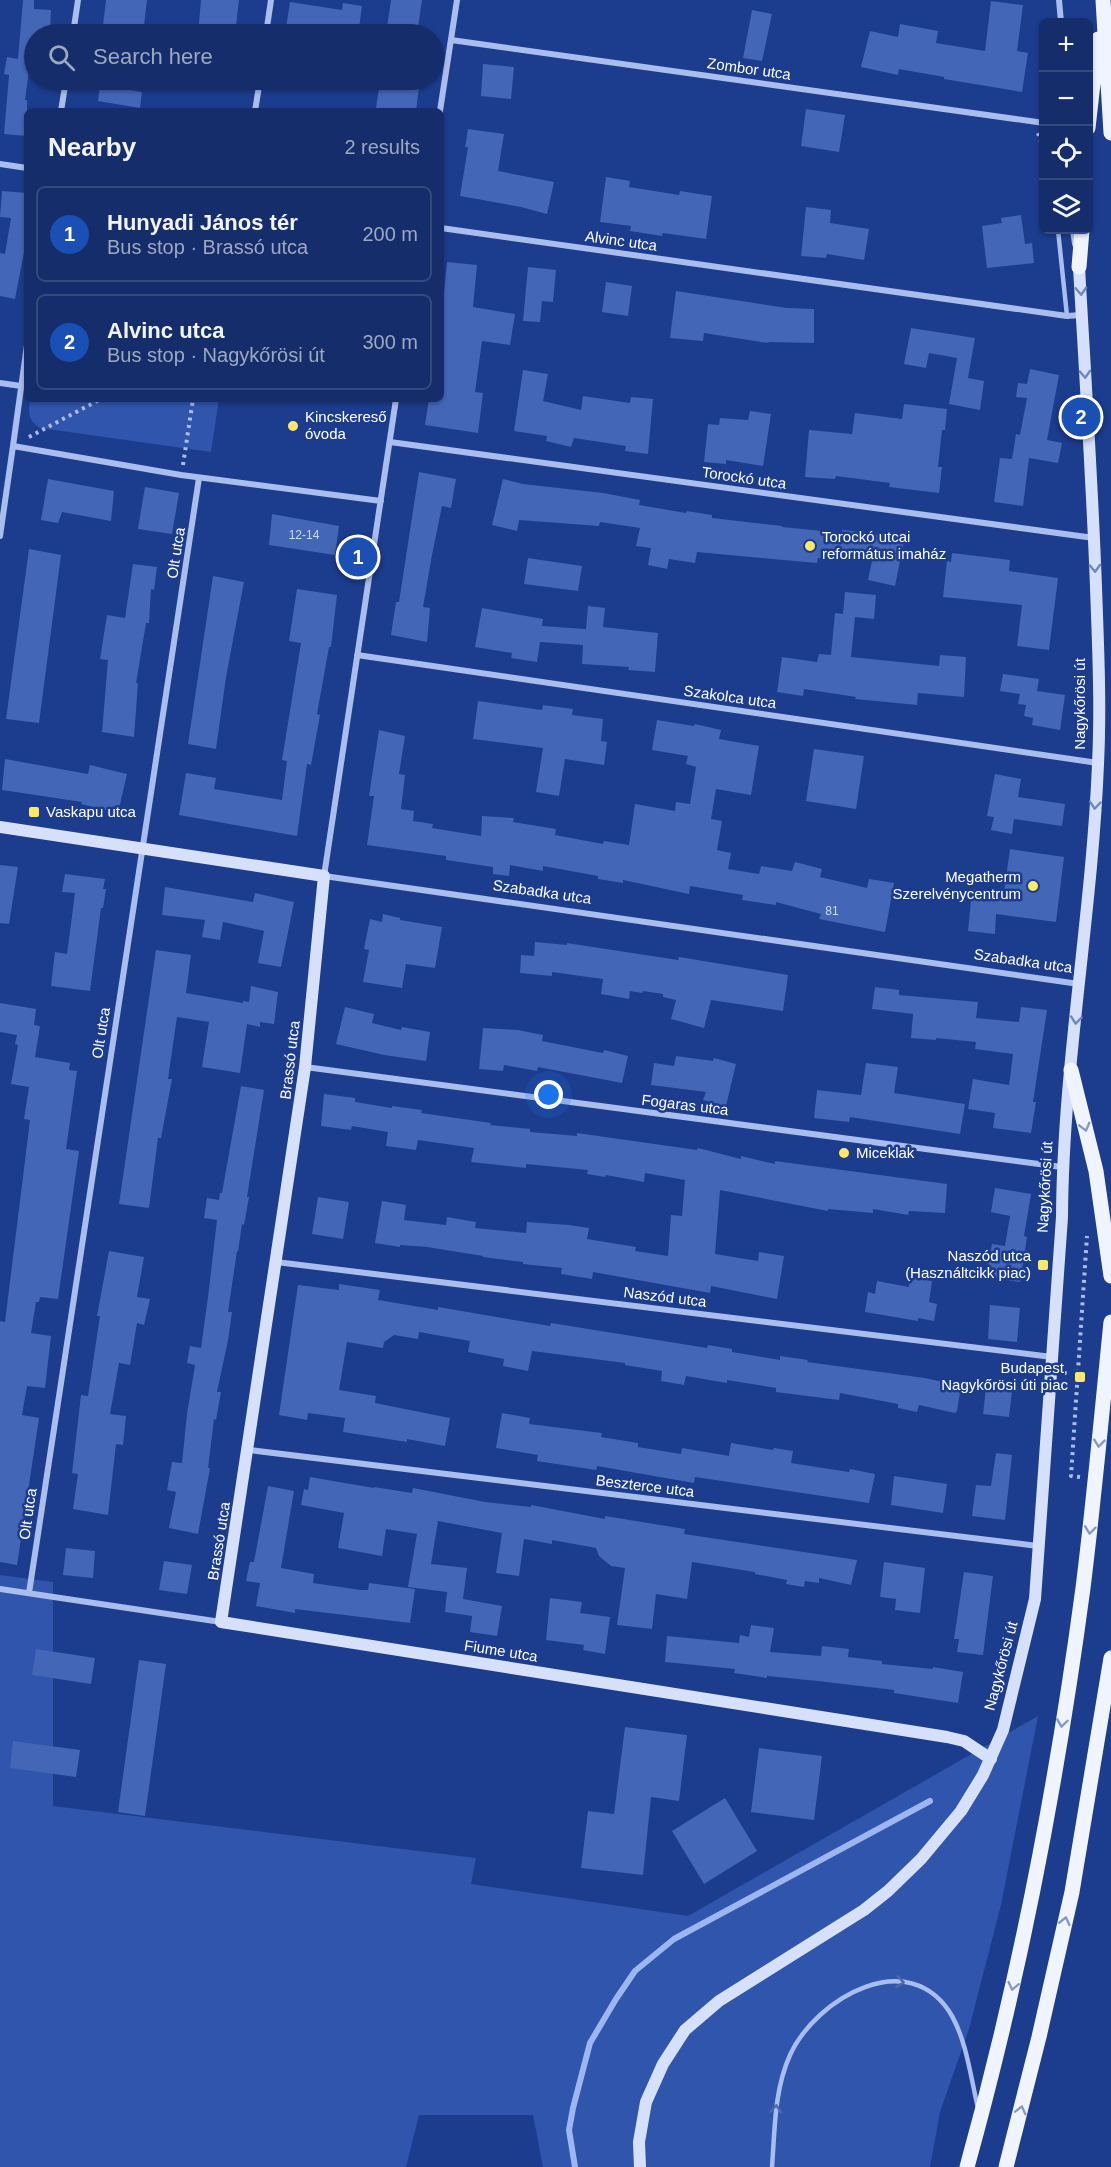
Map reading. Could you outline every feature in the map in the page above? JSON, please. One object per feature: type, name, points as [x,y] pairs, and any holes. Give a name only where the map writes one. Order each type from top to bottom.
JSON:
[{"type":"main road","points":[[1089,126],[1102,0]]},
{"type":"main road","points":[[1102,0],[1111,133]]},
{"type":"main road","points":[[1079,267],[1082,234]]},
{"type":"main road","name":"Nagykőrösi út","points":[[640,2167],[639,2142],[646,2102],[663,2064],[686,2030],[719,2001],[864,1910],[905,1877],[961,1811],[991,1759],[1003,1730],[1031,1624],[1035,1599],[1062,1217],[1062,1167],[1098,763],[1098,641],[1079,267]]},
{"type":"main road","name":"Szabadka utca","points":[[0,827],[324,876]]},
{"type":"main road","name":"Brassó utca","points":[[221,1622],[249,1450],[305,1067],[324,876]]},
{"type":"main road","points":[[1071,1070],[1096,1171],[1111,1276]]},
{"type":"main road","points":[[967,2167],[1012,1994],[1054,1780],[1082,1592],[1111,1322]]},
{"type":"main road","name":"Fiume utca","points":[[221,1622],[947,1737],[964,1741],[991,1759]]},
{"type":"main road","points":[[1006,2167],[1072,1892],[1111,1658]]},
{"type":"street","points":[[74,24],[78,0]]},
{"type":"street","points":[[267,24],[271,0]]},
{"type":"street","points":[[444,85],[457,0]]},
{"type":"street","points":[[1059,0],[1061,18]]},
{"type":"street","name":"Zombor utca","points":[[451,40],[1039,122]]},
{"type":"street","points":[[61,108],[64,90]]},
{"type":"street","points":[[255,108],[258,90]]},
{"type":"street","points":[[440,108],[443,90]]},
{"type":"street","points":[[0,164],[24,168]]},
{"type":"street","name":"Alvinc utca","points":[[444,228],[1067,316],[1082,315]]},
{"type":"street","name":"Nagykőrösi út","points":[[1074,234],[1079,267]]},
{"type":"street","points":[[0,537],[24,366]]},
{"type":"street","points":[[0,383],[21,386]]},
{"type":"street","name":"Brassó utca","points":[[324,876],[396,402]]},
{"type":"street","name":"Torockó utca","points":[[390,442],[1094,538]]},
{"type":"street","points":[[13,446],[181,475],[381,501]]},
{"type":"street","name":"Olt utca","points":[[29,1593],[199,477]]},
{"type":"street","name":"Szakolca utca","points":[[357,655],[1098,763]]},
{"type":"street","name":"Szabadka utca","points":[[324,876],[1080,984]]},
{"type":"street","name":"Fogaras utca","points":[[305,1067],[1062,1167]]},
{"type":"street","name":"Naszód utca","points":[[276,1262],[1052,1357]]},
{"type":"street","name":"Beszterce utca","points":[[249,1450],[1038,1546]]},
{"type":"street","name":"Fiume utca","points":[[0,1589],[221,1622]]},
{"type":"lane","points":[[1058,234],[1067,316]]},
{"type":"lane","points":[[772,2167],[777,2096],[798,2039],[813,2021],[846,1996],[879,1982],[895,1980],[913,1984],[926,1990],[940,2001],[951,2014],[962,2041],[981,2119]]},
{"type":"path","points":[[13,446],[92,402]]},
{"type":"path","points":[[181,475],[192,402]]},
{"type":"path","points":[[1071,1476],[1087,1230]]},
{"type":"shaded area","points":[[30,402],[219,402],[211,452],[40,428],[33,422]]},
{"type":"shaded area","points":[[0,1575],[53,1582],[53,1806],[476,1858],[471,1884],[688,1916],[1038,1716],[1001,1905],[969,2029],[940,2112],[930,2167],[543,2167],[533,2115],[419,2115],[406,2167],[0,2167]]},
{"type":"building","points":[[23,0],[34,0],[34,9],[51,10],[50,24],[24,24],[24,90],[26,90],[27,108],[24,108],[24,136],[4,134],[9,75],[4,74],[7,57],[18,59]]},
{"type":"building","points":[[106,0],[147,0],[144,24],[103,24]]},
{"type":"building","points":[[201,0],[239,0],[236,24],[199,24]]},
{"type":"building","points":[[391,0],[422,0],[418,24],[387,24]]},
{"type":"building","points":[[991,1],[1023,5],[1017,51],[1028,53],[1022,92],[899,69],[898,75],[861,67],[870,31],[898,37],[900,24],[938,31],[936,43],[985,51]]},
{"type":"building","points":[[290,2],[342,10],[343,3],[362,6],[360,24],[287,24]]},
{"type":"building","points":[[752,10],[772,14],[762,61],[743,58]]},
{"type":"building","points":[[483,64],[514,67],[511,99],[481,96]]},
{"type":"building","points":[[99,90],[142,92],[140,108],[98,101]]},
{"type":"building","points":[[379,90],[419,90],[416,108],[376,108]]},
{"type":"building","points":[[806,109],[845,115],[839,152],[801,146]]},
{"type":"building","points":[[468,129],[504,134],[498,171],[554,182],[547,214],[460,196],[468,147],[465,147]]},
{"type":"building","points":[[606,177],[630,181],[629,187],[679,195],[680,191],[712,196],[706,239],[630,231],[631,226],[600,222]]},
{"type":"building","points":[[2,191],[24,193],[24,252],[15,299],[0,296],[0,253],[5,254],[11,218],[0,217]]},
{"type":"building","points":[[806,207],[831,210],[830,223],[869,229],[864,260],[827,254],[826,258],[801,256]]},
{"type":"building","points":[[1021,215],[1025,244],[1032,243],[1034,263],[987,268],[982,226],[1002,223],[1001,218]]},
{"type":"building","points":[[447,262],[477,265],[473,307],[515,314],[510,345],[482,341],[475,392],[483,393],[478,433],[425,425],[429,402],[444,402],[444,293]]},
{"type":"building","points":[[528,267],[556,270],[553,302],[542,301],[540,322],[523,321]]},
{"type":"building","points":[[606,282],[632,286],[628,316],[602,312]]},
{"type":"building","points":[[676,291],[787,308],[814,309],[814,343],[768,343],[704,333],[703,341],[670,338]]},
{"type":"building","points":[[911,328],[975,338],[968,378],[984,381],[980,410],[949,404],[957,358],[929,353],[926,368],[904,364]]},
{"type":"building","points":[[1030,369],[1059,375],[1047,440],[1062,443],[1058,463],[1029,458],[1023,506],[994,502],[1000,458],[1012,459],[1016,434],[1020,435],[1027,398],[1016,397],[1018,383],[1027,384]]},
{"type":"building","points":[[523,370],[548,374],[543,401],[581,410],[583,396],[630,403],[631,397],[653,399],[648,454],[625,451],[626,446],[574,438],[571,447],[546,441],[547,436],[514,431]]},
{"type":"building","points":[[904,404],[947,409],[938,467],[942,467],[939,493],[889,487],[890,483],[836,476],[835,479],[805,477],[809,430],[852,434],[855,413],[902,419]]},
{"type":"building","points":[[750,411],[771,414],[763,466],[726,460],[726,464],[704,462],[708,424],[719,425],[720,418],[748,420]]},
{"type":"building","points":[[419,472],[456,479],[451,508],[442,506],[432,555],[423,607],[430,608],[427,642],[391,635],[396,602],[399,602]]},
{"type":"building","points":[[48,479],[114,491],[111,521],[62,512],[58,523],[41,520]]},
{"type":"building","points":[[503,479],[523,484],[603,493],[640,500],[639,505],[712,515],[712,518],[842,533],[842,530],[862,532],[904,541],[895,586],[868,580],[872,561],[818,558],[817,563],[697,552],[695,563],[669,559],[667,569],[648,565],[651,548],[636,546],[640,528],[600,522],[599,526],[519,520],[517,531],[492,525]]},
{"type":"building","points":[[145,487],[179,493],[172,534],[138,529]]},
{"type":"building","points":[[272,514],[339,526],[335,555],[269,545]]},
{"type":"building","points":[[29,549],[61,555],[39,723],[6,719]]},
{"type":"building","points":[[952,553],[1010,560],[1009,571],[1058,578],[1049,650],[1017,646],[1022,605],[943,597],[947,561],[951,562]]},
{"type":"building","points":[[528,558],[582,566],[578,591],[524,584]]},
{"type":"building","points":[[133,564],[157,567],[154,590],[151,589],[149,623],[146,623],[136,683],[138,683],[134,737],[102,732],[108,660],[100,659],[107,615],[125,618]]},
{"type":"building","points":[[213,576],[244,582],[226,677],[216,749],[188,744]]},
{"type":"building","points":[[297,589],[337,595],[331,647],[329,647],[317,714],[320,715],[311,765],[307,764],[297,836],[179,815],[186,773],[216,778],[214,789],[282,800],[287,761],[282,760],[301,643],[289,641]]},
{"type":"building","points":[[845,592],[876,595],[874,619],[855,617],[851,657],[939,666],[940,655],[966,657],[964,697],[918,693],[917,705],[855,699],[856,697],[804,689],[803,696],[777,692],[782,657],[817,662],[819,654],[831,655],[835,613],[843,614]]},
{"type":"building","points":[[588,606],[605,608],[603,627],[658,633],[655,672],[628,670],[629,667],[582,664],[583,645],[540,642],[537,662],[511,658],[512,653],[475,647],[482,608],[543,619],[542,626],[586,629]]},
{"type":"building","points":[[1003,674],[1039,679],[1037,691],[1065,695],[1060,730],[1032,725],[1033,718],[1024,716],[1026,705],[1018,704],[1020,694],[1000,691]]},
{"type":"building","points":[[478,701],[542,710],[543,705],[573,709],[572,715],[603,719],[601,741],[607,742],[604,765],[565,759],[559,796],[536,792],[543,748],[473,739]]},
{"type":"building","points":[[657,720],[694,726],[695,724],[721,730],[719,739],[759,746],[751,795],[716,789],[711,819],[722,821],[717,850],[731,853],[728,869],[759,874],[761,866],[792,871],[795,862],[822,869],[820,877],[867,888],[869,879],[894,883],[885,932],[819,919],[821,914],[776,902],[776,905],[742,900],[743,895],[690,886],[689,894],[623,880],[623,883],[598,879],[598,876],[543,866],[543,871],[510,865],[509,876],[493,874],[493,867],[446,860],[446,856],[367,845],[374,796],[369,796],[379,730],[405,736],[399,774],[405,775],[401,809],[414,811],[413,821],[433,824],[432,828],[481,836],[482,816],[514,818],[513,822],[556,829],[555,835],[603,844],[604,841],[629,845],[635,804],[675,811],[676,802],[690,804],[696,767],[686,764],[688,756],[652,750]]},
{"type":"building","points":[[814,749],[864,756],[856,809],[806,801]]},
{"type":"building","points":[[5,759],[88,774],[90,765],[127,774],[118,813],[81,804],[82,802],[2,790]]},
{"type":"building","points":[[995,774],[1021,779],[1018,797],[1065,804],[1062,826],[1014,819],[1012,834],[991,830],[994,817],[987,816]]},
{"type":"building","name":"Megatherm Szerelvénycentrum","points":[[1010,849],[1064,857],[1056,922],[996,914],[995,934],[968,931],[972,889],[1004,892]]},
{"type":"building","points":[[0,865],[18,867],[9,924],[0,923]]},
{"type":"building","points":[[65,874],[105,879],[103,889],[106,889],[103,908],[101,908],[90,991],[51,986],[55,952],[67,954],[75,893],[62,892]]},
{"type":"building","points":[[165,887],[253,902],[255,893],[294,902],[281,967],[258,963],[264,931],[223,922],[220,940],[202,937],[205,920],[162,915]]},
{"type":"building","points":[[383,914],[400,918],[400,920],[442,927],[435,968],[406,964],[402,988],[363,982],[369,950],[364,949],[370,919],[382,922]]},
{"type":"building","points":[[535,942],[567,945],[567,943],[678,960],[679,957],[788,975],[783,1011],[711,1000],[704,1028],[671,1019],[676,1000],[663,997],[663,994],[630,991],[629,999],[601,994],[603,979],[552,972],[552,976],[520,973],[521,955],[534,956]]},
{"type":"building","points":[[156,950],[191,955],[186,993],[243,1003],[243,1001],[249,1002],[251,986],[278,992],[274,1024],[260,1022],[260,1027],[247,1024],[240,1073],[202,1067],[209,1022],[177,1017],[168,1079],[172,1079],[161,1138],[158,1138],[149,1208],[119,1204]]},
{"type":"building","points":[[875,987],[899,990],[899,995],[978,1002],[976,1018],[1019,1022],[1021,1007],[1047,1010],[1033,1102],[1036,1102],[1031,1133],[993,1128],[995,1113],[968,1109],[973,1079],[1009,1085],[1013,1054],[975,1049],[976,1042],[911,1038],[913,1014],[872,1009]]},
{"type":"building","points":[[0,1003],[36,1009],[34,1025],[40,1026],[35,1057],[70,1063],[69,1070],[77,1071],[66,1149],[79,1151],[58,1299],[40,1297],[39,1302],[36,1302],[31,1333],[51,1336],[45,1388],[27,1386],[22,1415],[39,1418],[17,1565],[0,1562],[0,1321],[5,1322],[30,1120],[24,1119],[29,1087],[11,1084],[18,1045],[15,1044],[17,1035],[0,1032]]},
{"type":"building","points":[[345,1007],[374,1014],[372,1023],[401,1030],[402,1027],[430,1032],[426,1061],[384,1055],[336,1044]]},
{"type":"building","points":[[483,1028],[518,1030],[543,1035],[542,1041],[628,1056],[622,1083],[538,1067],[537,1071],[504,1065],[503,1071],[479,1069]]},
{"type":"building","points":[[676,1056],[713,1061],[714,1058],[736,1064],[726,1106],[703,1100],[706,1092],[651,1085],[654,1063],[674,1066]]},
{"type":"building","points":[[866,1063],[898,1067],[894,1093],[965,1104],[960,1134],[850,1117],[849,1122],[814,1118],[817,1090],[861,1095]]},
{"type":"building","points":[[241,1086],[264,1090],[247,1197],[249,1197],[237,1251],[228,1312],[232,1312],[217,1392],[221,1392],[216,1420],[214,1419],[208,1468],[210,1468],[198,1534],[169,1528],[176,1492],[167,1490],[172,1462],[182,1463],[195,1365],[187,1363],[190,1346],[201,1348],[208,1297],[217,1220],[204,1218],[207,1198],[219,1200],[220,1193],[222,1193]]},
{"type":"building","points":[[324,1094],[355,1098],[355,1102],[422,1110],[421,1113],[491,1123],[490,1125],[530,1129],[530,1132],[577,1136],[577,1133],[697,1150],[698,1148],[741,1159],[741,1156],[775,1164],[775,1161],[947,1184],[945,1213],[909,1211],[908,1215],[873,1209],[873,1213],[828,1209],[828,1211],[720,1190],[715,1254],[758,1261],[759,1252],[784,1256],[777,1299],[711,1286],[710,1293],[593,1272],[592,1279],[561,1274],[562,1268],[523,1264],[523,1262],[427,1247],[400,1245],[400,1247],[375,1243],[382,1201],[406,1205],[404,1220],[446,1225],[447,1217],[476,1222],[475,1228],[526,1233],[527,1222],[569,1225],[589,1228],[587,1239],[636,1247],[635,1251],[668,1256],[671,1215],[682,1216],[685,1180],[645,1173],[644,1182],[587,1174],[588,1170],[526,1164],[526,1168],[471,1162],[474,1148],[418,1140],[416,1150],[386,1146],[388,1132],[352,1126],[351,1130],[321,1126]]},
{"type":"building","points":[[995,1188],[1031,1194],[1020,1282],[986,1277],[992,1244],[1005,1246],[1010,1216],[991,1212]]},
{"type":"building","points":[[318,1197],[349,1202],[343,1239],[312,1234]]},
{"type":"building","points":[[109,1251],[144,1257],[137,1297],[150,1299],[144,1325],[137,1323],[130,1365],[119,1363],[110,1414],[126,1416],[123,1445],[116,1444],[108,1515],[73,1509],[78,1474],[72,1473],[81,1395],[88,1396],[100,1316],[97,1316]]},
{"type":"building","points":[[910,1277],[932,1281],[929,1302],[937,1304],[934,1321],[918,1318],[918,1321],[865,1312],[868,1292],[875,1294],[877,1281],[909,1287]]},
{"type":"building","points":[[339,1284],[380,1290],[378,1300],[438,1310],[438,1307],[550,1326],[551,1323],[707,1348],[708,1345],[732,1349],[732,1352],[780,1360],[780,1356],[808,1360],[807,1362],[925,1378],[961,1386],[957,1411],[955,1413],[919,1405],[917,1412],[898,1408],[898,1404],[840,1393],[839,1400],[776,1392],[776,1388],[727,1380],[727,1383],[686,1376],[684,1385],[661,1381],[662,1371],[625,1365],[625,1363],[532,1351],[528,1371],[503,1366],[504,1359],[468,1352],[470,1341],[419,1332],[418,1339],[394,1335],[384,1342],[383,1348],[347,1342],[339,1390],[376,1396],[375,1403],[450,1418],[445,1446],[343,1432],[345,1418],[308,1413],[307,1420],[279,1415],[298,1285],[339,1290]]},
{"type":"building","points":[[990,1305],[1020,1308],[1017,1342],[988,1339]]},
{"type":"building","points":[[986,1388],[1012,1391],[1009,1417],[983,1414]]},
{"type":"building","points":[[502,1413],[530,1418],[529,1424],[602,1433],[601,1437],[638,1443],[638,1447],[681,1454],[682,1448],[729,1456],[731,1443],[793,1451],[791,1463],[875,1474],[869,1503],[695,1477],[694,1483],[597,1466],[596,1470],[537,1461],[538,1455],[496,1448]]},
{"type":"building","points":[[996,1453],[1012,1455],[1005,1520],[972,1516],[976,1485],[991,1486]]},
{"type":"building","points":[[894,1476],[947,1484],[943,1513],[891,1505]]},
{"type":"building","points":[[310,1477],[412,1493],[413,1488],[485,1502],[531,1507],[531,1505],[605,1519],[605,1516],[685,1529],[684,1534],[857,1560],[851,1585],[819,1578],[819,1583],[805,1581],[804,1587],[786,1584],[787,1580],[755,1574],[755,1572],[692,1562],[687,1599],[656,1594],[652,1629],[617,1625],[625,1568],[611,1566],[599,1556],[596,1548],[552,1540],[552,1544],[524,1539],[519,1576],[496,1573],[502,1533],[438,1521],[431,1564],[467,1568],[463,1599],[502,1606],[497,1636],[470,1632],[472,1616],[445,1612],[447,1592],[408,1587],[417,1534],[386,1529],[382,1556],[338,1548],[344,1513],[301,1505],[304,1489],[308,1490]]},
{"type":"building","points":[[268,1486],[294,1491],[281,1568],[314,1574],[313,1583],[361,1590],[368,1590],[369,1583],[415,1589],[410,1623],[295,1609],[295,1613],[256,1606],[260,1583],[246,1581],[250,1562],[254,1562]]},
{"type":"building","points":[[66,1548],[95,1551],[93,1578],[63,1575]]},
{"type":"building","points":[[164,1561],[192,1565],[187,1594],[159,1590]]},
{"type":"building","points":[[884,1562],[925,1568],[920,1613],[895,1610],[896,1599],[880,1597]]},
{"type":"building","points":[[964,1572],[993,1576],[983,1655],[957,1652],[959,1639],[954,1639]]},
{"type":"building","points":[[550,1598],[582,1602],[580,1613],[610,1617],[605,1654],[583,1650],[584,1645],[546,1640]]},
{"type":"building","points":[[751,1625],[774,1628],[770,1652],[821,1656],[822,1646],[849,1649],[848,1657],[882,1661],[882,1664],[933,1669],[933,1667],[963,1672],[958,1703],[894,1693],[894,1690],[767,1676],[767,1678],[734,1673],[735,1669],[665,1662],[667,1636],[739,1643],[740,1635],[749,1637]]},
{"type":"building","points":[[36,1649],[95,1658],[91,1684],[32,1675]]},
{"type":"building","points":[[139,1660],[166,1664],[145,1816],[118,1812]]},
{"type":"building","points":[[625,1727],[687,1735],[679,1801],[651,1797],[643,1875],[581,1868],[588,1811],[614,1814]]},
{"type":"building","points":[[13,1741],[80,1750],[76,1777],[10,1768]]},
{"type":"building","points":[[759,1748],[822,1756],[814,1820],[751,1812]]},
{"type":"building","points":[[725,1798],[757,1851],[704,1884],[672,1831]]},
{"type":"waterway","points":[[575,2167],[569,2130],[590,2043],[635,1971],[674,1939],[930,1801]]},
{"type":"place","name":"Alvinc utca","points":[[1081,417]]},
{"type":"place","name":"Kincskereső óvoda","points":[[293,426]]},
{"type":"place","name":"Torockó utcai református imaház","points":[[810,546]]},
{"type":"place","name":"Hunyadi János tér","points":[[358,557]]},
{"type":"place","name":"Vaskapu utca","points":[[34,812]]},
{"type":"place","name":"Megatherm Szerelvénycentrum","points":[[1033,886]]},
{"type":"place","name":"Miceklak","points":[[844,1153]]},
{"type":"place","name":"Naszód utca (Használtcikk piac)","points":[[1043,1265]]},
{"type":"place","name":"Budapest, Nagykőrösi úti piac","points":[[1080,1377]]}]
